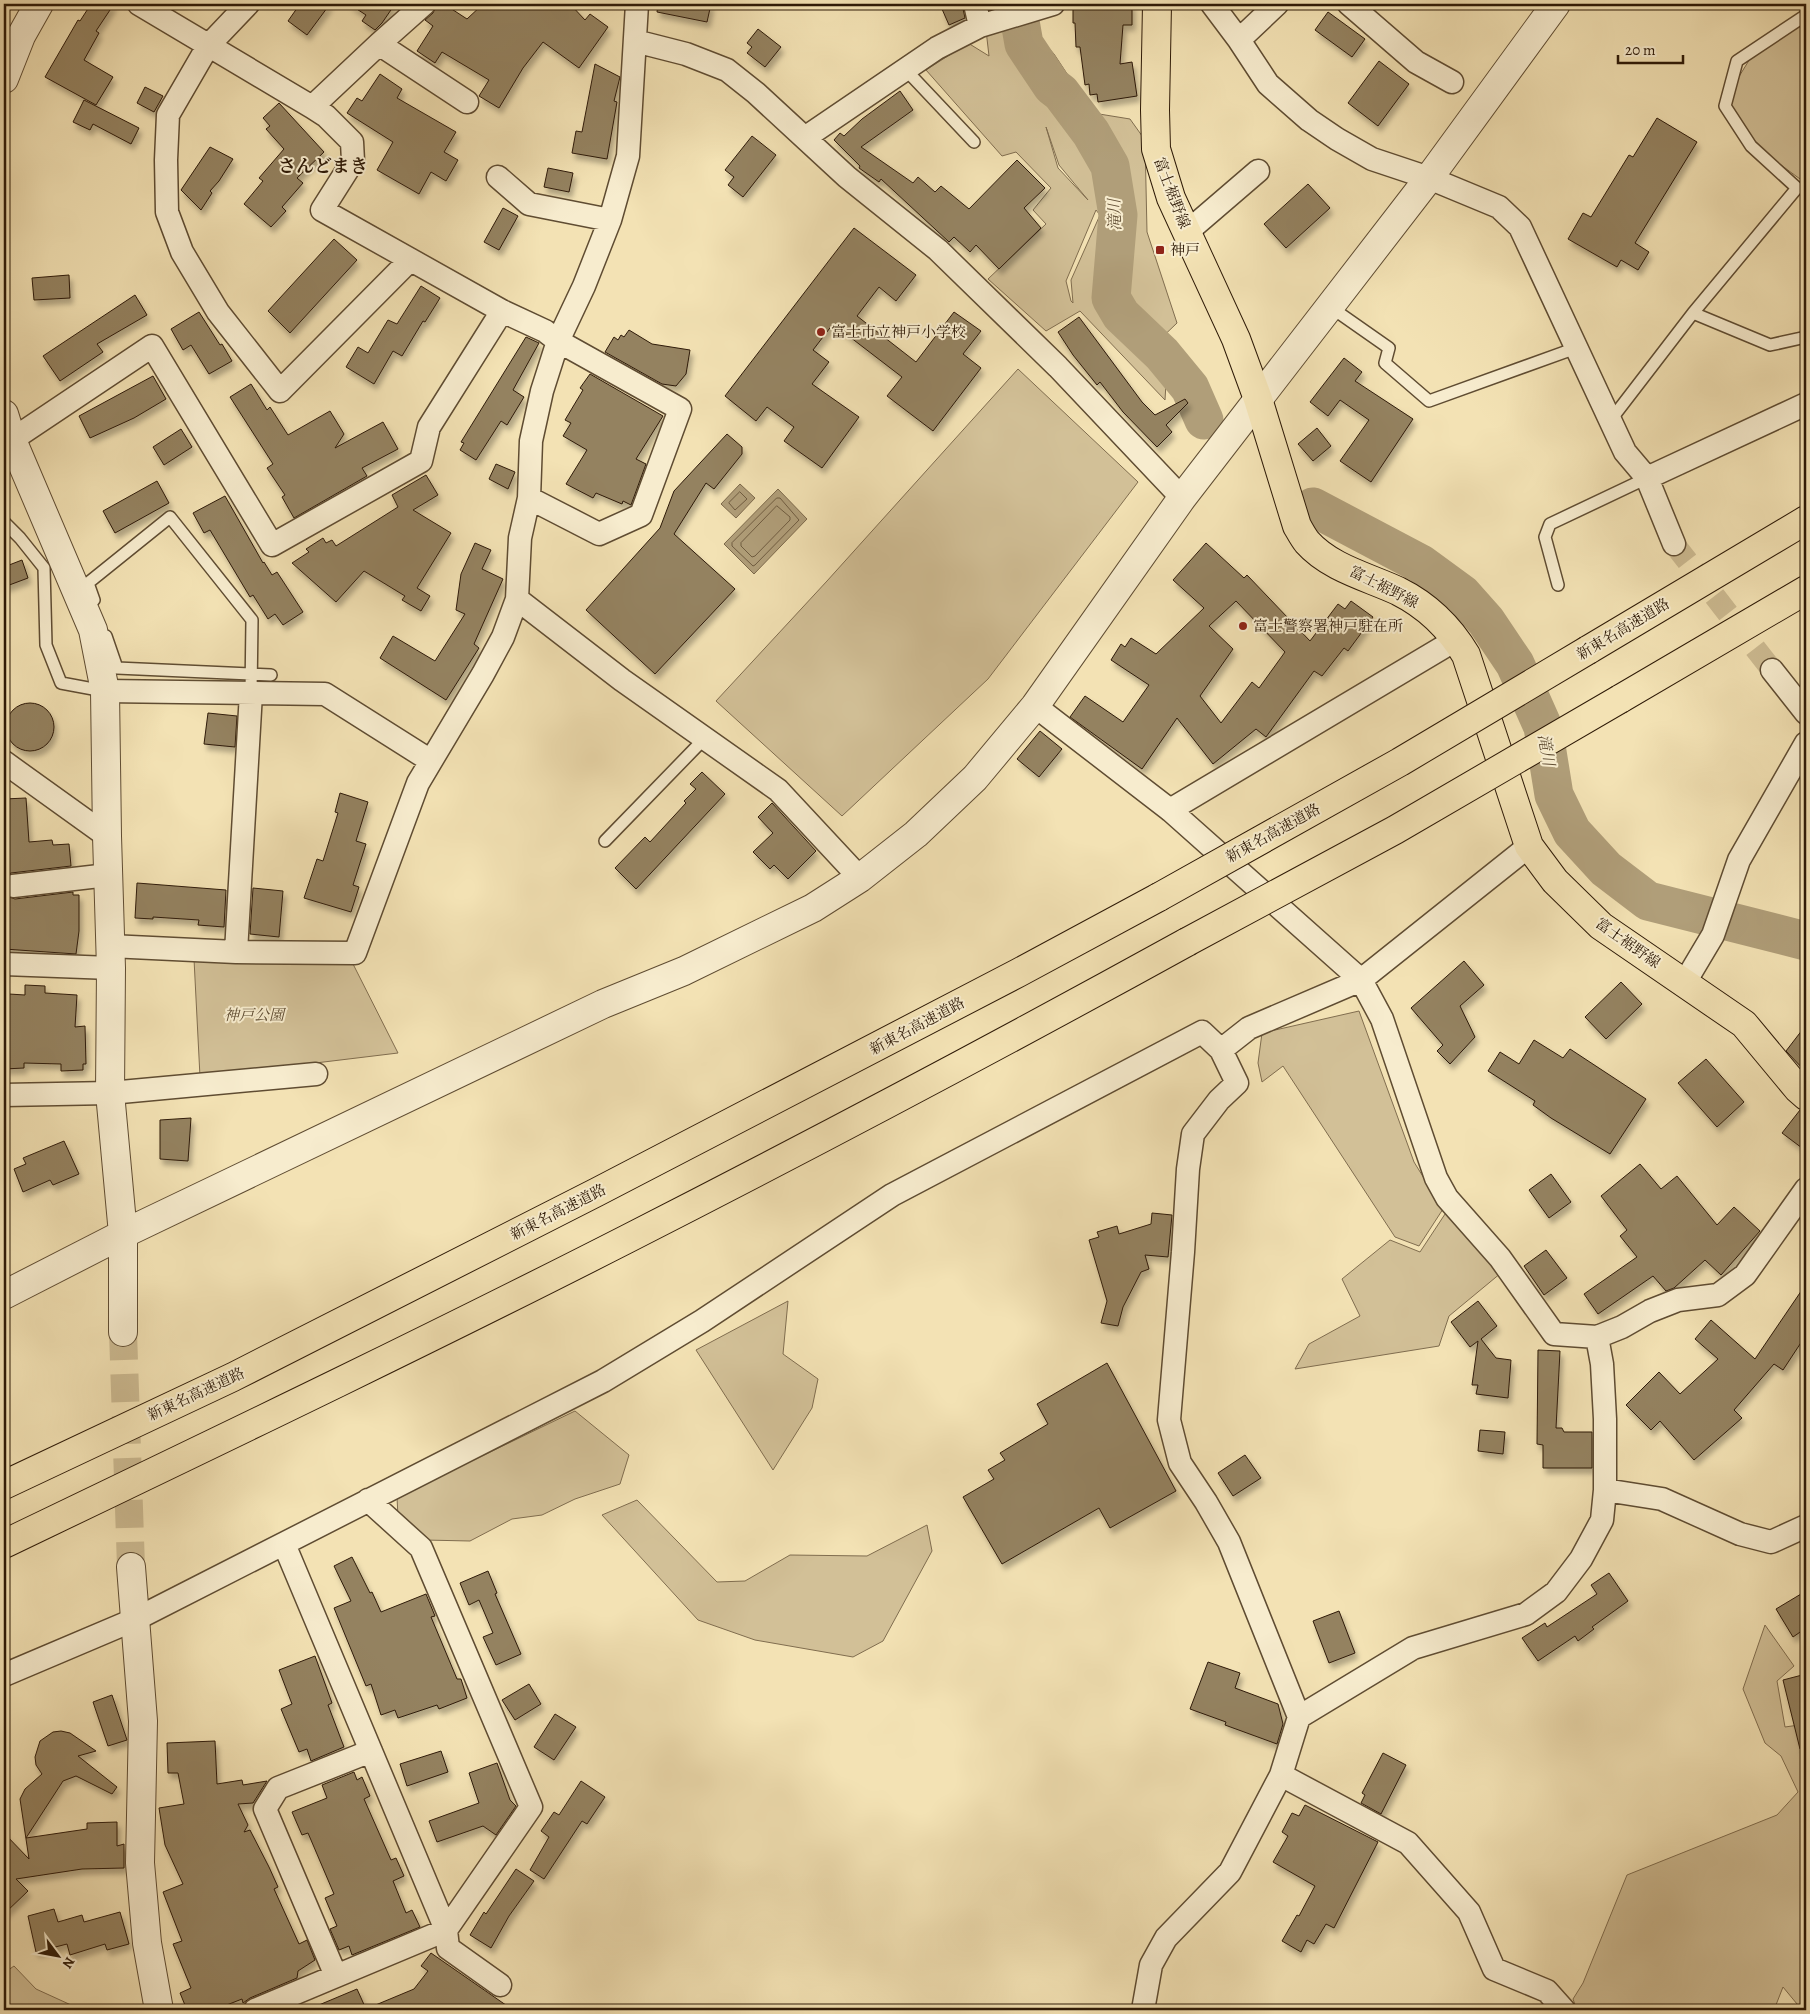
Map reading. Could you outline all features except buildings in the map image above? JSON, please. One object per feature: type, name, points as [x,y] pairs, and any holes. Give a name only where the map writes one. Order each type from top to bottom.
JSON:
[{"type":"main road","name":"富士裾野線","points":[[1157,4],[1156,149],[1171,198],[1236,338],[1258,398],[1297,526],[1308,542],[1331,561],[1400,592],[1429,610],[1457,640],[1466,655],[1530,846],[1555,882],[1601,926],[1744,1024],[1806,1096]]},
{"type":"main road","name":"新東名高速道路","points":[[4,1485],[233,1377],[598,1192],[1018,973],[1159,897],[1400,762],[1806,520]]},
{"type":"main road","points":[[4,1544],[260,1421],[627,1239],[1046,1020],[1395,830],[1806,590]]},
{"type":"street","points":[[4,79],[21,36],[39,4]]},
{"type":"street","points":[[138,4],[326,116],[352,142],[353,161],[322,210],[502,311],[545,331],[558,341],[680,409],[641,514],[599,534],[528,498]]},
{"type":"street","points":[[248,4],[208,46],[168,115],[166,160],[167,212],[182,252],[218,312],[280,390],[410,260]]},
{"type":"street","points":[[312,107],[424,4]]},
{"type":"street","points":[[4,964],[236,952],[355,954],[418,783],[503,637],[517,599],[520,538],[528,498],[531,441],[542,392],[558,341],[584,286],[610,220],[628,156],[637,4]]},
{"type":"street","points":[[975,4],[980,26]]},
{"type":"street","points":[[806,137],[937,48],[980,26],[1053,4]]},
{"type":"street","points":[[1212,4],[1268,84],[1310,120],[1337,139],[1372,159],[1429,178],[1499,207],[1520,227],[1625,452],[1647,478],[1674,544]]},
{"type":"street","points":[[1239,40],[1277,4]]},
{"type":"street","points":[[1349,4],[1416,62],[1452,82]]},
{"type":"street","points":[[4,1295],[123,1234],[603,1004],[754,938],[813,908],[860,878],[916,834],[975,778],[1035,706],[1182,498],[1429,178],[1556,4]]},
{"type":"street","points":[[635,41],[686,54],[727,70],[756,92],[847,177],[938,250],[1058,367],[1182,498]]},
{"type":"street","points":[[379,44],[467,102]]},
{"type":"street","points":[[1187,232],[1258,171]]},
{"type":"street","points":[[498,178],[529,204],[610,220]]},
{"type":"street","points":[[8,443],[152,346],[272,545],[421,462],[428,427],[502,311]]},
{"type":"street","points":[[1647,478],[1806,404]]},
{"type":"street","points":[[4,414],[8,443],[93,630],[106,691],[107,836],[111,957],[110,1093],[123,1234],[123,1332]]},
{"type":"street","points":[[517,599],[622,680],[778,790],[860,878]]},
{"type":"street","points":[[1170,810],[1457,640]]},
{"type":"street","points":[[1772,670],[1806,713]]},
{"type":"street","points":[[106,691],[251,684],[325,694],[431,761]]},
{"type":"street","points":[[236,952],[251,684]]},
{"type":"street","points":[[1035,706],[1170,810],[1361,980],[1382,1019],[1436,1178],[1447,1198],[1500,1258],[1554,1334],[1596,1337],[1622,1327],[1650,1310],[1678,1300],[1718,1294],[1745,1275],[1806,1189]]},
{"type":"street","points":[[1685,982],[1713,935],[1739,860],[1806,742]]},
{"type":"street","points":[[4,762],[107,836]]},
{"type":"street","points":[[1222,1050],[1249,1028],[1361,980],[1530,846]]},
{"type":"street","points":[[13,886],[108,875]]},
{"type":"street","points":[[4,1674],[136,1619],[603,1381],[702,1321],[892,1195],[1202,1032],[1222,1050],[1237,1083],[1219,1100],[1193,1134],[1188,1169],[1183,1252],[1168,1420],[1180,1463],[1206,1502],[1229,1542],[1299,1717],[1281,1776],[1230,1872],[1166,1938],[1151,1965],[1143,2010]]},
{"type":"street","points":[[4,1094],[110,1093],[316,1074]]},
{"type":"street","points":[[1299,1717],[1413,1648],[1526,1614],[1556,1592],[1581,1559],[1602,1520],[1605,1490],[1602,1364],[1596,1337]]},
{"type":"street","points":[[1605,1490],[1662,1498],[1740,1534],[1771,1542],[1806,1526]]},
{"type":"street","points":[[255,2010],[446,1930],[531,1807],[421,1548],[368,1500]]},
{"type":"street","points":[[284,1544],[446,1930],[448,1948],[500,1985]]},
{"type":"street","points":[[131,1567],[144,1722],[140,1864],[147,1943],[159,2010]]},
{"type":"street","points":[[336,1976],[265,1809],[278,1788],[371,1751]]},
{"type":"street","points":[[1281,1776],[1408,1843],[1470,1912],[1494,1969],[1547,1991],[1564,2010]]},
{"type":"lane","points":[[1610,420],[1693,313],[1802,189],[1751,146],[1725,106],[1737,61],[1806,15]]},
{"type":"lane","points":[[905,70],[974,142]]},
{"type":"lane","points":[[1330,306],[1389,348],[1385,363],[1429,401],[1576,348]]},
{"type":"lane","points":[[1693,313],[1770,345],[1806,337]]},
{"type":"lane","points":[[1558,585],[1545,537],[1550,524],[1647,478]]},
{"type":"lane","points":[[251,684],[252,620],[170,517],[88,583],[117,668],[251,684],[271,675]]},
{"type":"lane","points":[[4,522],[20,538],[44,568],[46,645],[61,683],[106,691]]},
{"type":"lane","points":[[605,841],[705,738]]},
{"type":"green space","points":[[983,4],[1027,4],[1026,23],[1054,54],[1093,113],[1130,119],[1145,140],[1147,232],[1177,323],[1152,347],[1166,383],[1165,400],[1080,311],[1046,331],[988,279],[1046,224],[1033,210],[1051,188],[1016,152],[1002,156],[926,70],[968,43],[989,56]],"holes":[[[1046,127],[1059,165],[1088,200],[1058,168]],[[1096,210],[1100,215],[1071,280],[1073,303],[1066,281]]]},
{"type":"green space","points":[[1806,19],[1806,179],[1800,179],[1747,140],[1727,96],[1756,49]]},
{"type":"green space","points":[[1018,369],[1138,482],[988,679],[842,816],[716,701]]},
{"type":"green space","name":"神戸公園","points":[[194,959],[352,962],[398,1053],[200,1077]]},
{"type":"green space","points":[[1359,1011],[1414,1162],[1443,1209],[1419,1246],[1395,1237],[1283,1066],[1262,1082],[1258,1063],[1262,1033]]},
{"type":"green space","points":[[1449,1208],[1507,1268],[1449,1316],[1439,1346],[1295,1369],[1309,1344],[1360,1316],[1342,1279],[1390,1240],[1420,1252]]},
{"type":"green space","points":[[788,1301],[783,1354],[818,1379],[812,1408],[773,1470],[696,1350]]},
{"type":"green space","points":[[575,1411],[629,1455],[620,1484],[575,1499],[542,1515],[512,1519],[470,1541],[424,1540],[398,1517],[397,1497]]},
{"type":"green space","points":[[637,1500],[717,1582],[745,1581],[790,1555],[867,1556],[927,1525],[932,1551],[883,1641],[853,1657],[755,1640],[698,1620],[602,1515]]},
{"type":"green space","points":[[1765,1625],[1794,1666],[1777,1681],[1785,1727],[1806,1724],[1806,2010],[1802,2010],[1783,1987],[1774,2010],[1577,2010],[1573,1999],[1583,1983],[1627,1875],[1777,1815],[1798,1792],[1781,1756],[1765,1743],[1743,1689]]},
{"type":"green space","points":[[14,1966],[36,1989],[82,2010],[4,2010],[4,1973]]},
{"type":"water","points":[[740,484],[755,498],[736,518],[721,504]]},
{"type":"water","points":[[778,489],[807,519],[754,574],[724,544]]},
{"type":"waterway","name":"滝川","points":[[1017,4],[1024,44],[1052,86],[1061,93],[1091,133],[1110,166],[1118,215],[1111,298],[1121,315],[1162,354],[1190,388],[1204,420]]},
{"type":"waterway","name":"滝川","points":[[1313,507],[1421,564],[1462,594],[1486,621],[1515,664],[1543,727],[1554,795],[1572,832],[1606,869],[1648,901],[1806,941]]},
{"type":"tunnel","points":[[1674,544],[1772,670]]},
{"type":"tunnel","points":[[123,1332],[131,1567]]},
{"type":"place","name":"神戸","points":[[1160,250]]},
{"type":"place","name":"富士市立神戸小学校","points":[[821,332]]},
{"type":"place","name":"富士警察署神戸駐在所","points":[[1243,626]]},
{"type":"district","name":"さんどまき","points":[[323,166]]}]
